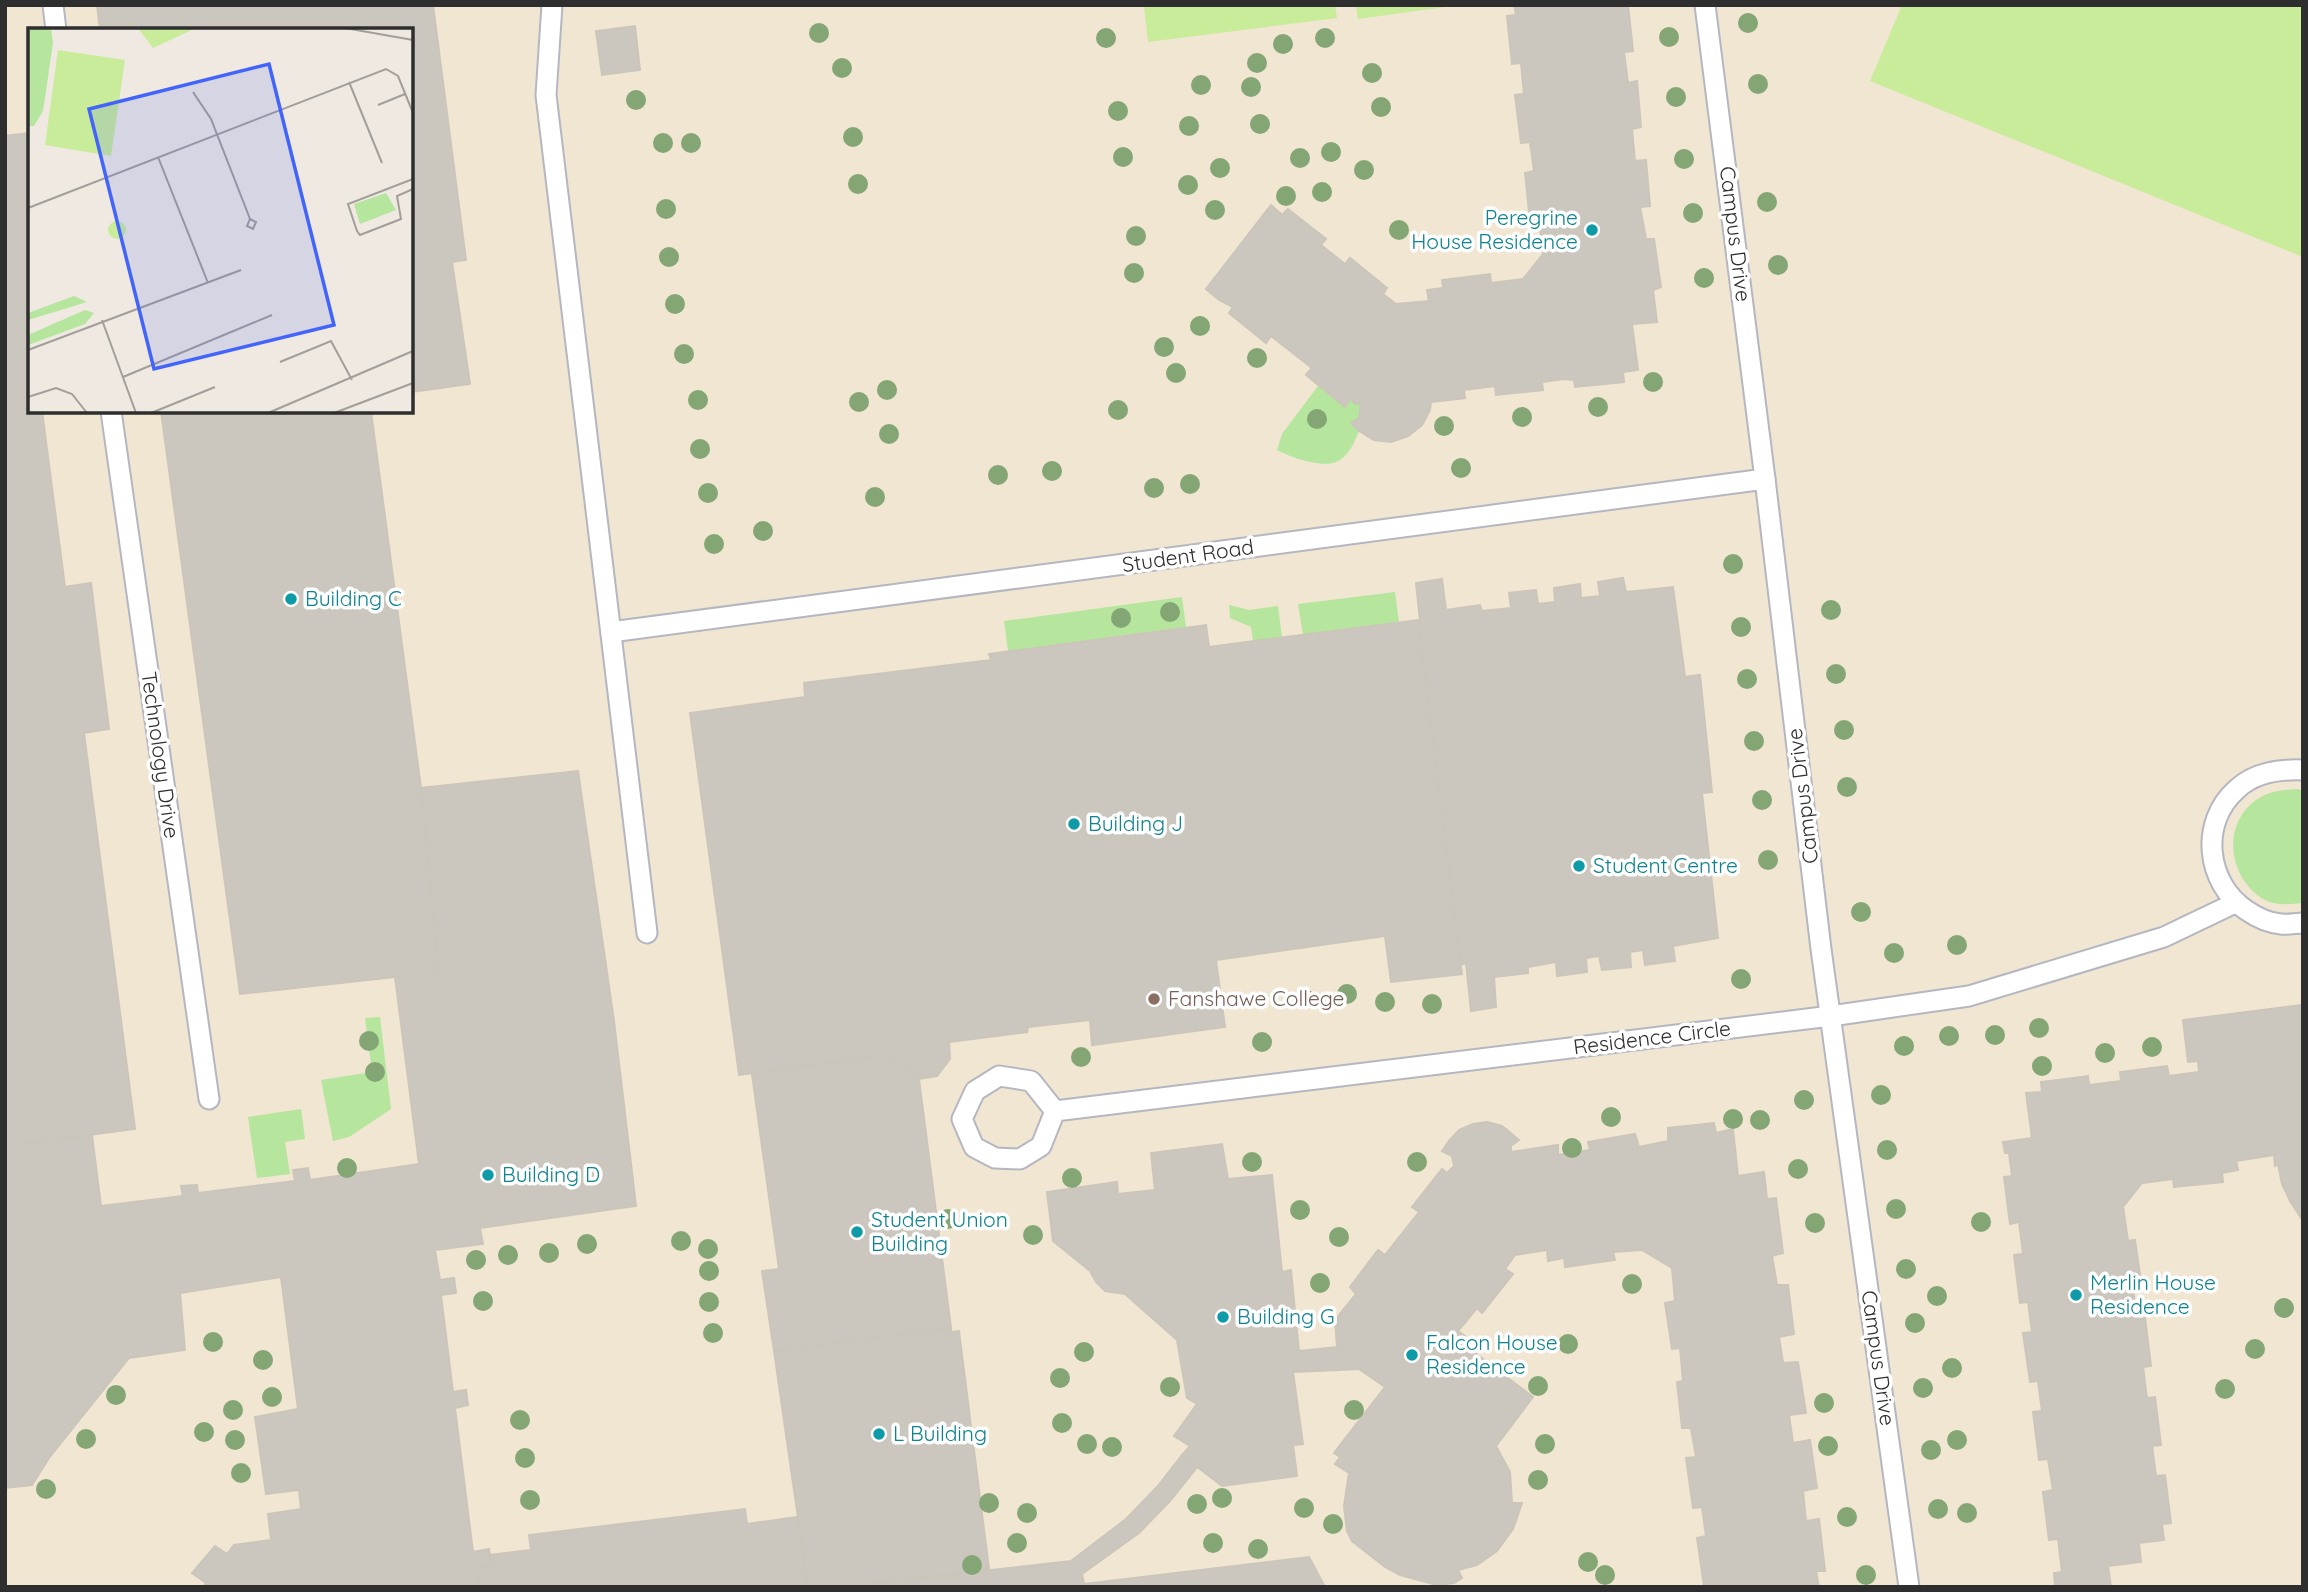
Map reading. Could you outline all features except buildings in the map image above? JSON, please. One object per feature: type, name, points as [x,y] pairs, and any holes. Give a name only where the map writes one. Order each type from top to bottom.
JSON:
[{"type":"lane","points":[[53,5],[56,28]]},
{"type":"lane","points":[[552,5],[546,95],[647,933]]},
{"type":"lane","name":"Campus Drive","points":[[1705,5],[1821,949],[1909,1587]]},
{"type":"lane","name":"Technology Drive","points":[[111,413],[209,1099]]},
{"type":"lane","name":"Student Road","points":[[611,632],[1765,479]]},
{"type":"lane","points":[[2303,770],[2282,769],[2258,775],[2236,789],[2221,809],[2212,832],[2212,858],[2219,882],[2235,903],[2256,917],[2281,924],[2303,923]]},
{"type":"lane","name":"Residence Circle","points":[[1055,1111],[1831,1016],[1969,996],[2164,937],[2235,903]]},
{"type":"lane","points":[[999,1076],[1031,1081],[1055,1111],[1041,1146],[1020,1159],[995,1158],[974,1147],[962,1119],[975,1091],[999,1076]]},
{"type":"shaded area","name":"Fanshawe College","points":[[5,5],[2303,5],[2303,1587],[5,1587]]},
{"type":"green space","points":[[1144,5],[1335,5],[1337,18],[1148,42]]},
{"type":"green space","points":[[1356,5],[1445,5],[1445,7],[1358,19]]},
{"type":"green space","points":[[1902,5],[2303,5],[2303,257],[1870,81]]},
{"type":"green space","points":[[1318,386],[1344,406],[1350,398],[1355,404],[1361,403],[1359,418],[1351,423],[1359,431],[1348,453],[1336,462],[1322,464],[1277,450],[1282,434]]},
{"type":"green space","points":[[1395,592],[1399,622],[1303,635],[1298,604]]},
{"type":"green space","points":[[1182,597],[1186,627],[1008,651],[1004,621]]},
{"type":"green space","points":[[1229,605],[1249,610],[1278,606],[1282,637],[1253,641],[1251,627],[1230,618]]},
{"type":"green space","points":[[2298,789],[2303,791],[2303,903],[2274,903],[2252,890],[2243,878],[2236,864],[2234,834],[2248,807],[2261,797],[2274,792]]},
{"type":"green space","points":[[380,1017],[391,1109],[349,1137],[333,1141],[321,1080],[372,1072],[365,1018]]},
{"type":"green space","points":[[301,1109],[305,1139],[285,1142],[290,1174],[257,1178],[248,1117]]},
{"type":"place","name":"Peregrine House Residence","points":[[1592,230]]},
{"type":"place","name":"Building C","points":[[291,599]]},
{"type":"place","name":"Building J","points":[[1074,824]]},
{"type":"place","name":"Student Centre","points":[[1579,866]]},
{"type":"place","name":"Fanshawe College","points":[[1154,999]]},
{"type":"place","name":"Building D","points":[[488,1175]]},
{"type":"place","name":"Student Union Building","points":[[857,1232]]},
{"type":"place","name":"Merlin House Residence","points":[[2076,1295]]},
{"type":"place","name":"Building G","points":[[1223,1317]]},
{"type":"place","name":"Falcon House Residence","points":[[1412,1355]]},
{"type":"place","name":"L Building","points":[[879,1434]]}]
